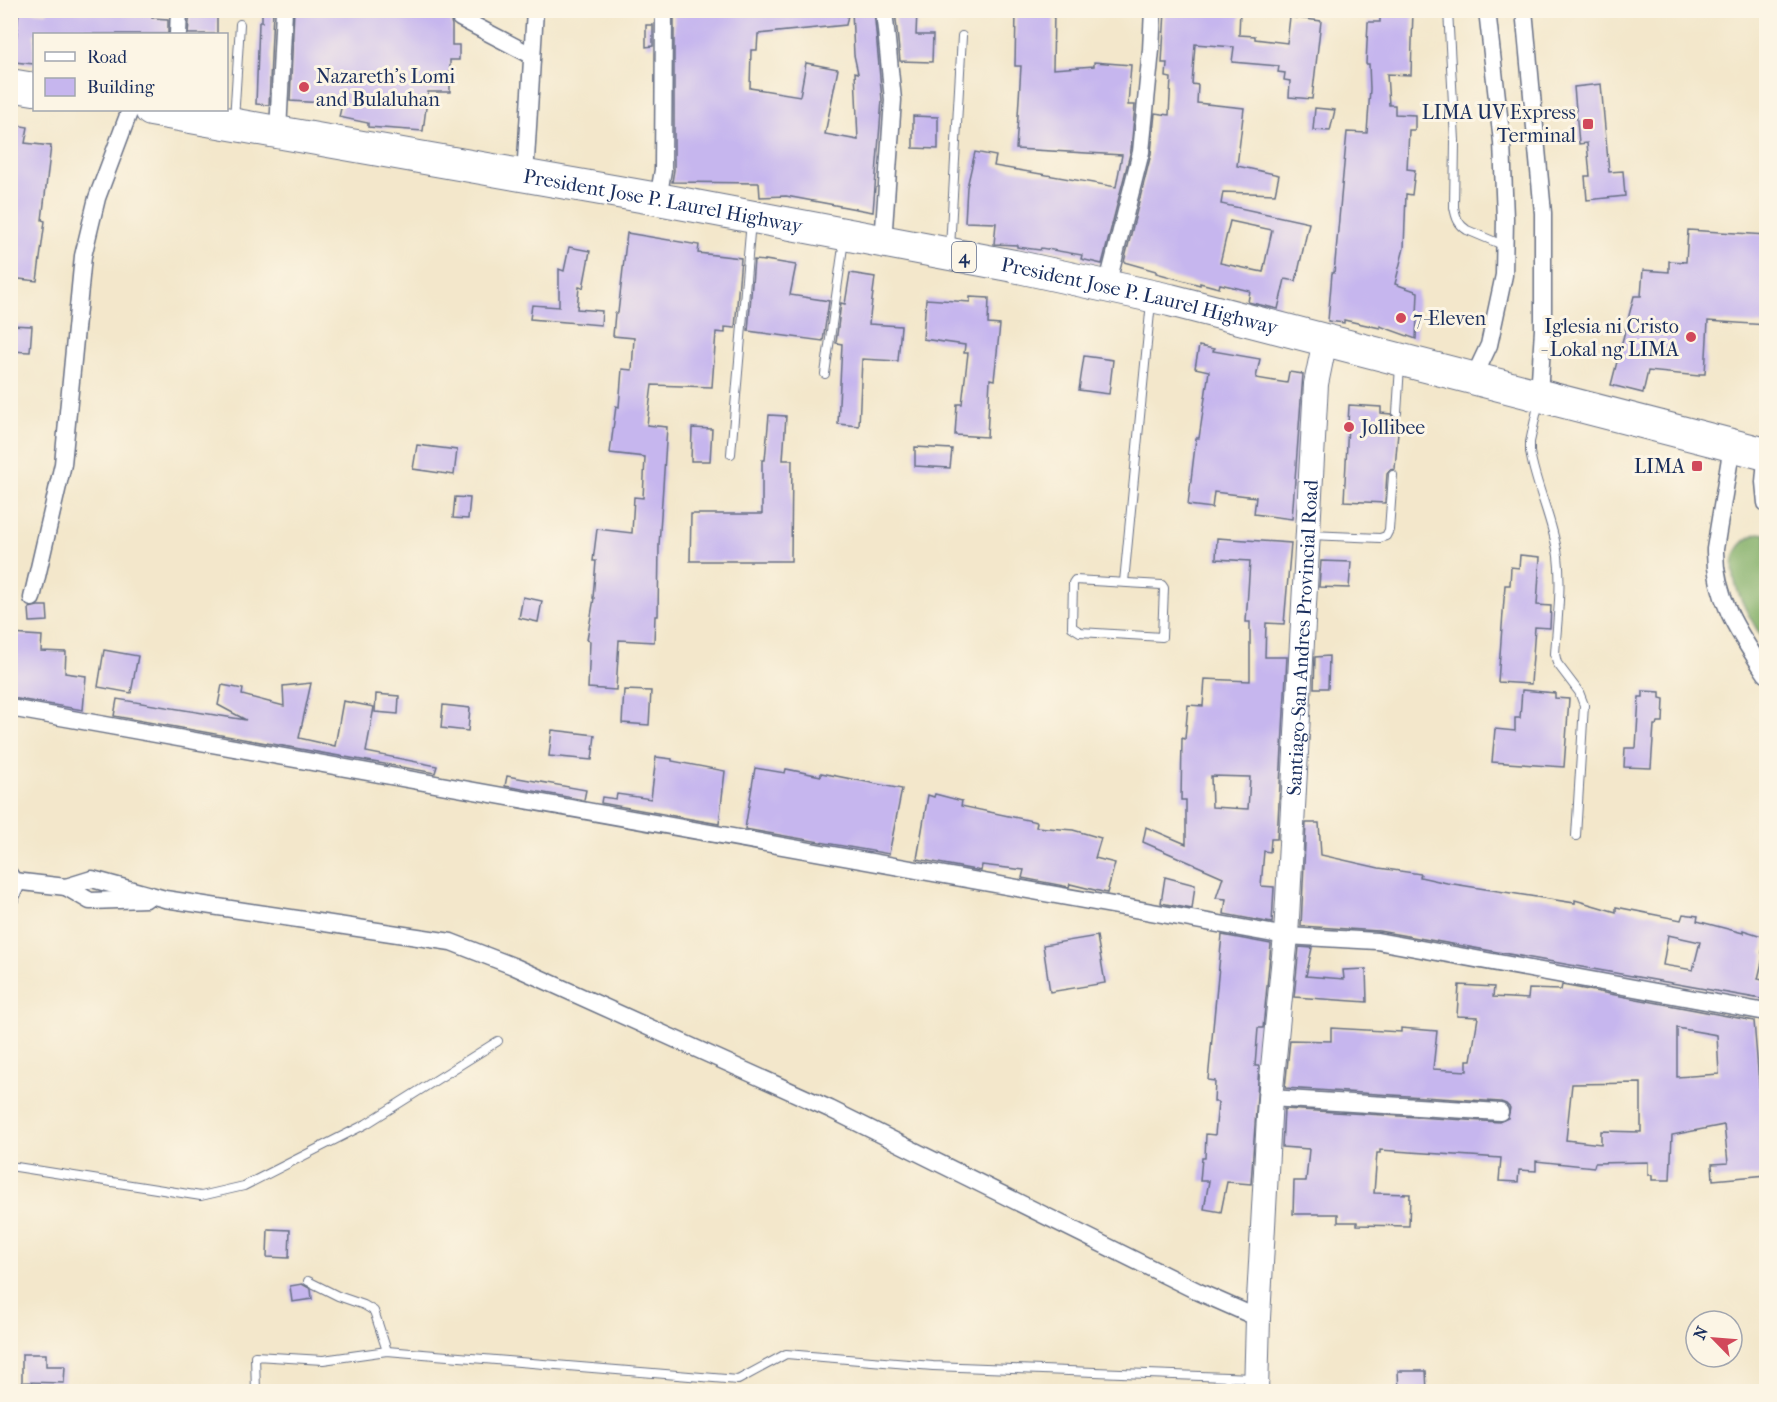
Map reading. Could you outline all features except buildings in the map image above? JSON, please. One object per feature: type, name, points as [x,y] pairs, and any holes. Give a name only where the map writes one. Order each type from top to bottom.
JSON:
[{"type":"highway","points":[[10,85],[33,89]]},
{"type":"highway","name":"President Jose P. Laurel Highway","points":[[167,111],[658,199],[1107,286],[1767,454]]},
{"type":"street","points":[[178,33],[179,10]]},
{"type":"street","points":[[278,132],[284,10]]},
{"type":"street","points":[[525,176],[535,10]]},
{"type":"street","points":[[658,199],[663,170],[664,10]]},
{"type":"street","points":[[883,242],[892,100],[884,10]]},
{"type":"street","points":[[1107,286],[1141,152],[1153,10]]},
{"type":"street","points":[[1473,379],[1489,345],[1504,275],[1502,142],[1487,10]]},
{"type":"street","points":[[1524,10],[1543,213],[1543,329],[1539,396]]},
{"type":"street","points":[[460,18],[531,55]]},
{"type":"street","points":[[32,598],[63,464],[83,256],[97,198],[130,111]]},
{"type":"street","name":"Santiago-San Andres Provincial Road","points":[[1256,1385],[1270,1098],[1286,936],[1316,384],[1324,340]]},
{"type":"street","points":[[1732,446],[1715,549],[1716,574],[1732,620],[1767,674]]},
{"type":"street","points":[[1767,459],[1764,482],[1767,503]]},
{"type":"street","points":[[10,708],[1286,936],[1377,941],[1767,1012]]},
{"type":"street","points":[[10,898],[15,888],[12,878],[66,886],[90,901],[165,899],[451,942],[513,966],[830,1109],[1189,1287],[1258,1318]]},
{"type":"street","points":[[1270,1098],[1500,1113]]},
{"type":"lane","points":[[1448,10],[1455,141],[1455,217],[1467,230],[1505,246]]},
{"type":"lane","points":[[234,124],[240,24]]},
{"type":"lane","points":[[949,254],[962,36]]},
{"type":"lane","points":[[731,454],[751,217]]},
{"type":"lane","points":[[825,374],[845,235]]},
{"type":"lane","points":[[1124,582],[1152,296]]},
{"type":"lane","points":[[1397,413],[1400,361]]},
{"type":"lane","points":[[1539,396],[1530,452],[1558,555],[1559,587],[1555,654],[1557,663],[1579,692],[1584,705],[1576,836]]},
{"type":"lane","points":[[1307,535],[1380,538],[1386,536],[1389,530],[1393,475]]},
{"type":"lane","points":[[1075,580],[1124,582],[1160,584],[1164,588],[1162,637],[1080,632],[1072,627],[1073,582],[1075,580]]},
{"type":"lane","points":[[10,1166],[201,1196],[243,1186],[366,1124],[498,1041]]},
{"type":"lane","points":[[308,1281],[374,1311],[387,1351]]},
{"type":"lane","points":[[256,1392],[255,1356],[323,1360],[387,1351],[738,1380],[786,1354],[933,1366],[1256,1385]]},
{"type":"green space","points":[[1758,533],[1766,534],[1766,645],[1742,602],[1733,570],[1735,556],[1743,543]]},
{"type":"place","name":"Nazareth's Lomi and Bulaluhan","points":[[304,87]]},
{"type":"place","name":"LIMA UV Express Terminal","points":[[1588,124]]},
{"type":"place","name":"7-Eleven","points":[[1401,318]]},
{"type":"place","name":"Iglesia ni Cristo - Lokal ng LIMA","points":[[1691,337]]},
{"type":"place","name":"Jollibee","points":[[1349,427]]},
{"type":"place","name":"LIMA","points":[[1697,466]]}]
